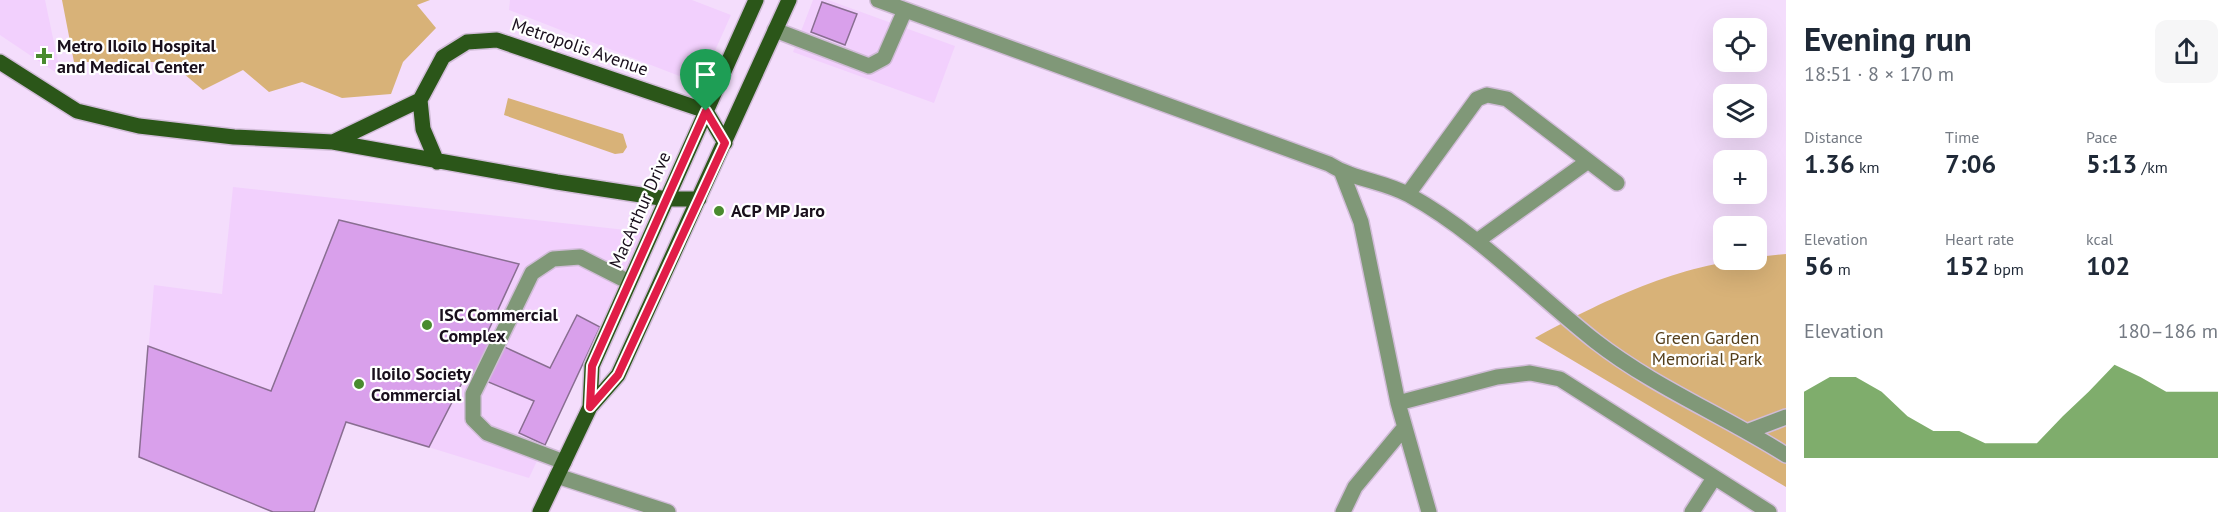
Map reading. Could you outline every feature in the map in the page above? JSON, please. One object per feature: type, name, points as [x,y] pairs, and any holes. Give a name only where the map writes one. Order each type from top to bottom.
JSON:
[{"type":"main road","name":"MacArthur Drive","points":[[590,407],[592,366],[756,0]]},
{"type":"main road","name":"MacArthur Drive","points":[[540,512],[590,407],[618,375],[789,0]]},
{"type":"main road","name":"Metropolis Avenue","points":[[420,100],[443,57],[467,42],[497,40],[706,111]]},
{"type":"main road","points":[[0,62],[77,111],[168,129],[234,137],[333,142],[437,162],[667,199],[699,200]]},
{"type":"main road","points":[[333,142],[420,100],[423,129],[437,162]]},
{"type":"main road","points":[[706,111],[725,143]]},
{"type":"street","points":[[878,0],[1329,164],[1342,173],[1408,194],[1477,241],[1596,341],[1642,374],[1749,431],[1786,455]]},
{"type":"street","points":[[775,30],[868,66],[884,58],[905,10]]},
{"type":"street","points":[[1408,194],[1477,99],[1487,95],[1507,99],[1617,183]]},
{"type":"street","points":[[1477,241],[1587,162]]},
{"type":"street","points":[[1342,173],[1360,222],[1398,403],[1429,512]]},
{"type":"street","points":[[629,282],[580,256],[553,259],[532,273],[473,394],[473,419],[487,434],[561,469],[668,512]]},
{"type":"street","points":[[1398,403],[1497,377],[1530,373],[1560,379],[1769,512]]},
{"type":"street","points":[[1749,431],[1786,417]]},
{"type":"street","points":[[1343,512],[1355,487],[1404,428]]},
{"type":"street","points":[[1692,512],[1714,478]]},
{"type":"shaded area","name":"Metro Iloilo Hospital and Medical Center","points":[[0,0],[45,0],[61,76],[0,35]]},
{"type":"shaded area","points":[[510,0],[692,0],[731,15],[700,84],[509,10]]},
{"type":"shaded area","points":[[813,0],[828,0],[955,46],[934,103],[793,52]]},
{"type":"shaded area","name":"Iloilo Society Commercial","points":[[233,187],[644,232],[529,478],[347,422],[314,512],[273,512],[139,457],[154,285],[222,294]]},
{"type":"green space","points":[[62,0],[430,0],[417,5],[436,28],[403,62],[391,94],[342,98],[302,82],[269,92],[243,70],[203,90],[170,62],[74,62]]},
{"type":"green space","points":[[508,98],[623,134],[627,147],[623,153],[615,154],[504,115]]},
{"type":"green space","name":"Green Garden Memorial Park","points":[[1786,254],[1786,487],[1535,338],[1585,311],[1642,286],[1713,265],[1713,270],[1767,270],[1767,256]]},
{"type":"building","points":[[822,2],[857,14],[845,45],[811,32]]},
{"type":"building","points":[[339,220],[519,264],[485,338],[550,368],[577,315],[600,327],[545,445],[519,433],[534,401],[467,373],[429,447],[346,422],[314,512],[273,512],[139,457],[148,346],[271,391]]},
{"type":"place","name":"Metro Iloilo Hospital and Medical Center","points":[[44,56]]},
{"type":"place","name":"ACP MP Jaro","points":[[719,211]]},
{"type":"place","name":"ISC Commercial Complex","points":[[427,325]]},
{"type":"place","name":"Iloilo Society Commercial","points":[[359,384]]},
{"type":"route","points":[[706,111],[725,143],[618,375],[590,407],[592,366],[706,111]]}]
